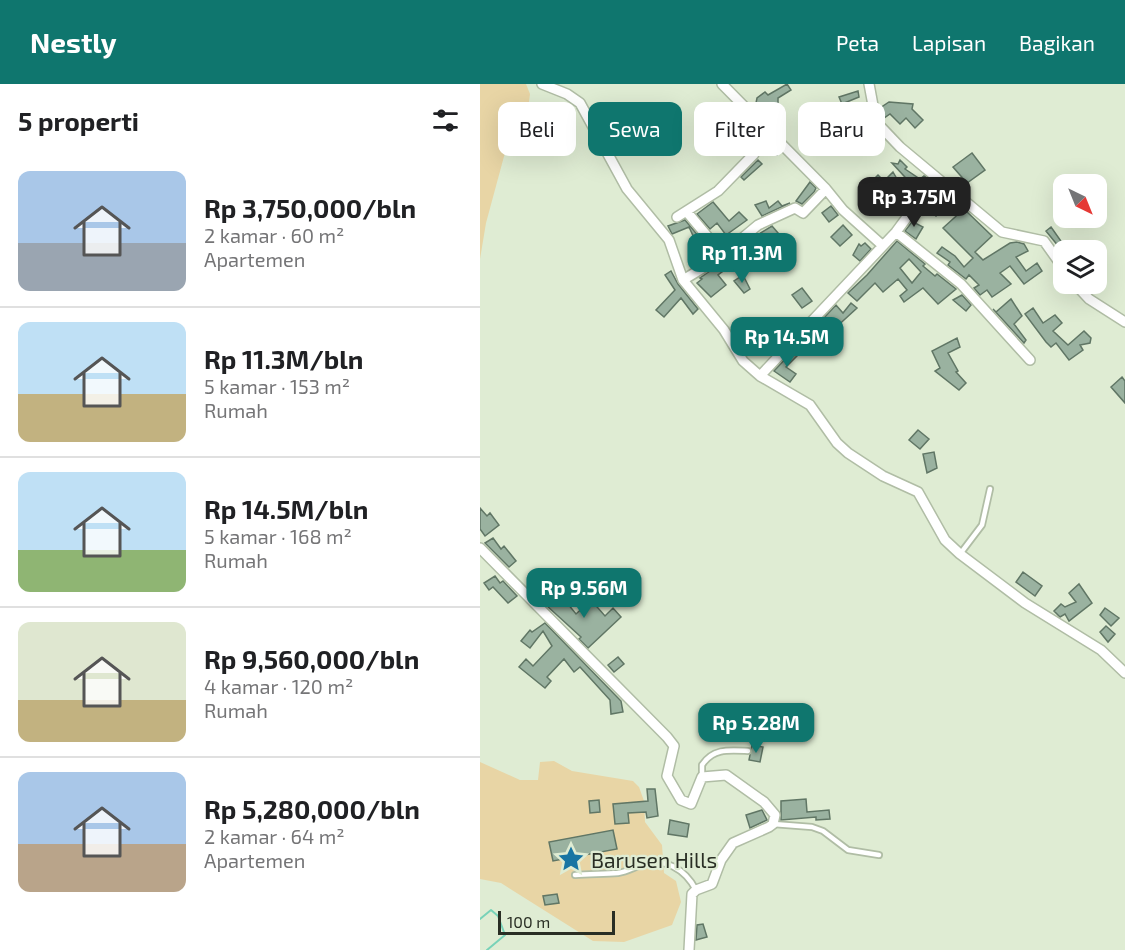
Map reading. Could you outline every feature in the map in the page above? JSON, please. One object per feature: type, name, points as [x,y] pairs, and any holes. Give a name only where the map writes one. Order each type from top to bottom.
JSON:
[{"type":"street","points":[[544,84],[567,94],[580,103],[627,189],[669,240],[683,280],[724,330],[743,361],[760,376],[810,405],[828,431],[849,453],[883,476],[918,492],[945,540],[960,554],[1025,603],[1101,650],[1125,673]]},
{"type":"street","points":[[722,84],[826,189],[843,210],[882,245]]},
{"type":"street","points":[[869,84],[871,104],[880,126],[935,178],[1002,232],[1044,241],[1053,254]]},
{"type":"street","points":[[677,218],[718,191],[752,156]]},
{"type":"street","points":[[760,376],[896,232],[935,178]]},
{"type":"street","points":[[683,280],[723,255],[765,221],[795,208],[803,213],[826,189]]},
{"type":"street","points":[[687,212],[723,255]]},
{"type":"street","points":[[896,232],[961,284],[1030,360]]},
{"type":"street","points":[[1084,294],[1125,322]]},
{"type":"street","points":[[480,548],[667,737],[674,746],[667,776],[669,784],[686,804],[691,804],[694,800],[702,777],[730,776],[773,811],[773,824],[733,843],[721,860],[712,884],[696,890],[692,903],[689,950]]},
{"type":"lane","points":[[960,554],[982,525],[990,489]]},
{"type":"lane","points":[[702,777],[702,765],[714,753],[720,750],[748,751]]},
{"type":"lane","points":[[773,824],[812,827],[824,831],[848,850],[879,855]]},
{"type":"lane","points":[[575,875],[621,873],[643,864],[658,862],[676,866],[689,878],[696,890]]},
{"type":"shaded area","points":[[480,84],[526,84],[530,94],[529,102],[498,102],[498,156],[504,156],[486,223],[480,259]]},
{"type":"shaded area","name":"Barusen Hills","points":[[554,761],[572,771],[633,781],[639,787],[644,801],[645,822],[662,845],[664,873],[676,881],[681,902],[672,925],[624,942],[593,941],[501,883],[480,879],[480,762],[520,780],[538,780],[540,762]]},
{"type":"building","points":[[787,84],[791,90],[778,98],[778,102],[756,102],[757,98],[765,92],[768,95]]},
{"type":"building","points":[[858,91],[859,97],[841,102],[839,97]]},
{"type":"building","points":[[889,102],[913,104],[912,109],[923,120],[915,128],[906,118],[900,124],[890,114],[885,117],[885,105]]},
{"type":"building","points":[[972,153],[985,170],[967,183],[953,167]]},
{"type":"building","points":[[758,160],[762,164],[744,180],[741,177]]},
{"type":"building","points":[[900,160],[907,167],[905,169],[920,179],[924,176],[927,178],[923,184],[916,189],[892,163],[898,164]]},
{"type":"building","points":[[893,172],[908,198],[906,204],[895,214],[888,213],[879,205],[875,207],[871,201],[882,193],[871,182],[878,175],[884,181]]},
{"type":"building","points":[[810,182],[816,188],[814,192],[802,204],[796,201]]},
{"type":"building","points":[[937,187],[951,205],[936,216],[929,209],[935,203],[930,198]]},
{"type":"building","points":[[766,201],[769,208],[778,201],[782,206],[790,203],[762,216],[755,205]]},
{"type":"building","points":[[713,202],[729,221],[739,212],[747,220],[726,235],[717,223],[710,229],[697,214]]},
{"type":"building","points":[[831,206],[838,215],[829,222],[822,213]]},
{"type":"building","points":[[964,209],[992,236],[975,252],[983,260],[1010,243],[1017,242],[1024,244],[1028,251],[1016,257],[1026,271],[1037,263],[1042,271],[1024,284],[1010,266],[1000,273],[1011,284],[992,297],[987,290],[980,295],[974,288],[979,285],[969,275],[966,279],[948,265],[950,262],[937,253],[942,247],[955,256],[964,267],[973,258],[943,228]]},
{"type":"building","points":[[918,214],[920,215],[915,223],[923,227],[916,239],[905,231]]},
{"type":"building","points":[[685,220],[700,238],[695,240],[689,227],[672,234],[668,226]]},
{"type":"building","points":[[843,225],[852,235],[840,246],[831,237]]},
{"type":"building","points":[[772,226],[791,248],[782,257],[772,247],[764,255],[751,239]]},
{"type":"building","points":[[1051,227],[1060,240],[1053,240],[1046,231]]},
{"type":"building","points":[[897,241],[925,264],[923,266],[935,276],[937,274],[956,289],[938,304],[923,288],[904,302],[900,296],[907,290],[898,279],[883,292],[875,283],[857,301],[848,293]],"holes":[[[909,259],[921,272],[912,283],[900,268]]]},
{"type":"building","points":[[865,243],[871,249],[860,261],[853,255],[859,244],[861,246]]},
{"type":"building","points":[[730,257],[734,263],[718,275],[726,285],[711,297],[697,283],[702,279],[700,278]]},
{"type":"building","points":[[671,271],[678,284],[698,309],[693,314],[681,298],[664,317],[656,310],[675,290],[665,275]]},
{"type":"building","points":[[743,275],[750,289],[744,293],[734,281]]},
{"type":"building","points":[[802,288],[812,301],[802,308],[792,295]]},
{"type":"building","points":[[962,295],[971,305],[966,311],[953,300]]},
{"type":"building","points":[[1011,299],[1022,316],[1014,324],[1026,340],[1024,343],[993,309],[996,312]]},
{"type":"building","points":[[851,303],[857,308],[832,331],[822,320],[836,305],[843,313]]},
{"type":"building","points":[[1033,308],[1043,323],[1055,315],[1062,323],[1053,331],[1068,345],[1084,331],[1091,338],[1090,343],[1080,345],[1083,350],[1069,360],[1056,343],[1051,347],[1046,342],[1025,314]]},
{"type":"building","points":[[806,337],[816,346],[810,352],[800,343]]},
{"type":"building","points":[[957,338],[960,347],[948,353],[958,371],[956,372],[966,383],[959,390],[935,371],[940,368],[932,351]]},
{"type":"building","points":[[793,351],[797,356],[786,367],[796,374],[790,382],[774,371]]},
{"type":"building","points":[[1122,377],[1125,381],[1125,403],[1111,387]]},
{"type":"building","points":[[918,430],[929,439],[920,449],[909,440]]},
{"type":"building","points":[[934,452],[937,468],[927,473],[923,454]]},
{"type":"building","points":[[480,508],[487,516],[490,513],[499,525],[485,536],[480,529]]},
{"type":"building","points":[[493,538],[501,549],[504,546],[516,561],[509,567],[485,543]]},
{"type":"building","points":[[1023,572],[1042,586],[1035,596],[1016,582]]},
{"type":"building","points":[[495,576],[500,583],[503,581],[517,596],[508,603],[493,587],[489,590],[484,583]]},
{"type":"building","points":[[1079,584],[1092,603],[1069,621],[1065,614],[1060,617],[1054,611],[1061,604],[1065,607],[1076,602],[1069,593]]},
{"type":"building","points":[[559,593],[576,614],[591,600],[605,616],[613,608],[621,617],[588,648],[579,639],[581,637],[546,605]]},
{"type":"building","points":[[1105,608],[1119,618],[1111,626],[1100,615]]},
{"type":"building","points":[[545,623],[621,701],[623,712],[611,714],[610,700],[580,667],[574,672],[564,659],[547,677],[551,681],[545,688],[519,667],[526,659],[533,666],[552,646],[543,631],[530,648],[521,641],[530,630],[532,632]]},
{"type":"building","points":[[1106,626],[1115,634],[1108,642],[1100,632]]},
{"type":"building","points":[[618,657],[624,664],[614,672],[608,665]]},
{"type":"building","points":[[749,715],[761,724],[753,735],[741,725]]},
{"type":"building","points":[[752,745],[763,747],[760,762],[749,760]]},
{"type":"building","points":[[647,789],[655,789],[658,816],[647,818],[646,812],[628,813],[629,823],[615,824],[613,804],[648,801]]},
{"type":"building","points":[[806,799],[807,812],[829,810],[830,819],[816,820],[816,817],[781,820],[781,801]]},
{"type":"building","points":[[599,800],[600,812],[590,813],[589,801]]},
{"type":"building","points":[[762,810],[767,820],[750,828],[746,815]]},
{"type":"building","points":[[670,820],[689,824],[687,837],[668,834]]},
{"type":"building","points":[[613,830],[617,849],[553,861],[549,842]]},
{"type":"building","points":[[557,894],[559,903],[545,905],[543,896]]},
{"type":"building","points":[[703,924],[707,937],[696,940],[697,925]]},
{"type":"waterway","points":[[480,919],[491,910],[498,916],[505,935],[487,950]]},
{"type":"place","name":"Barusen Hills","points":[[571,859]]}]
